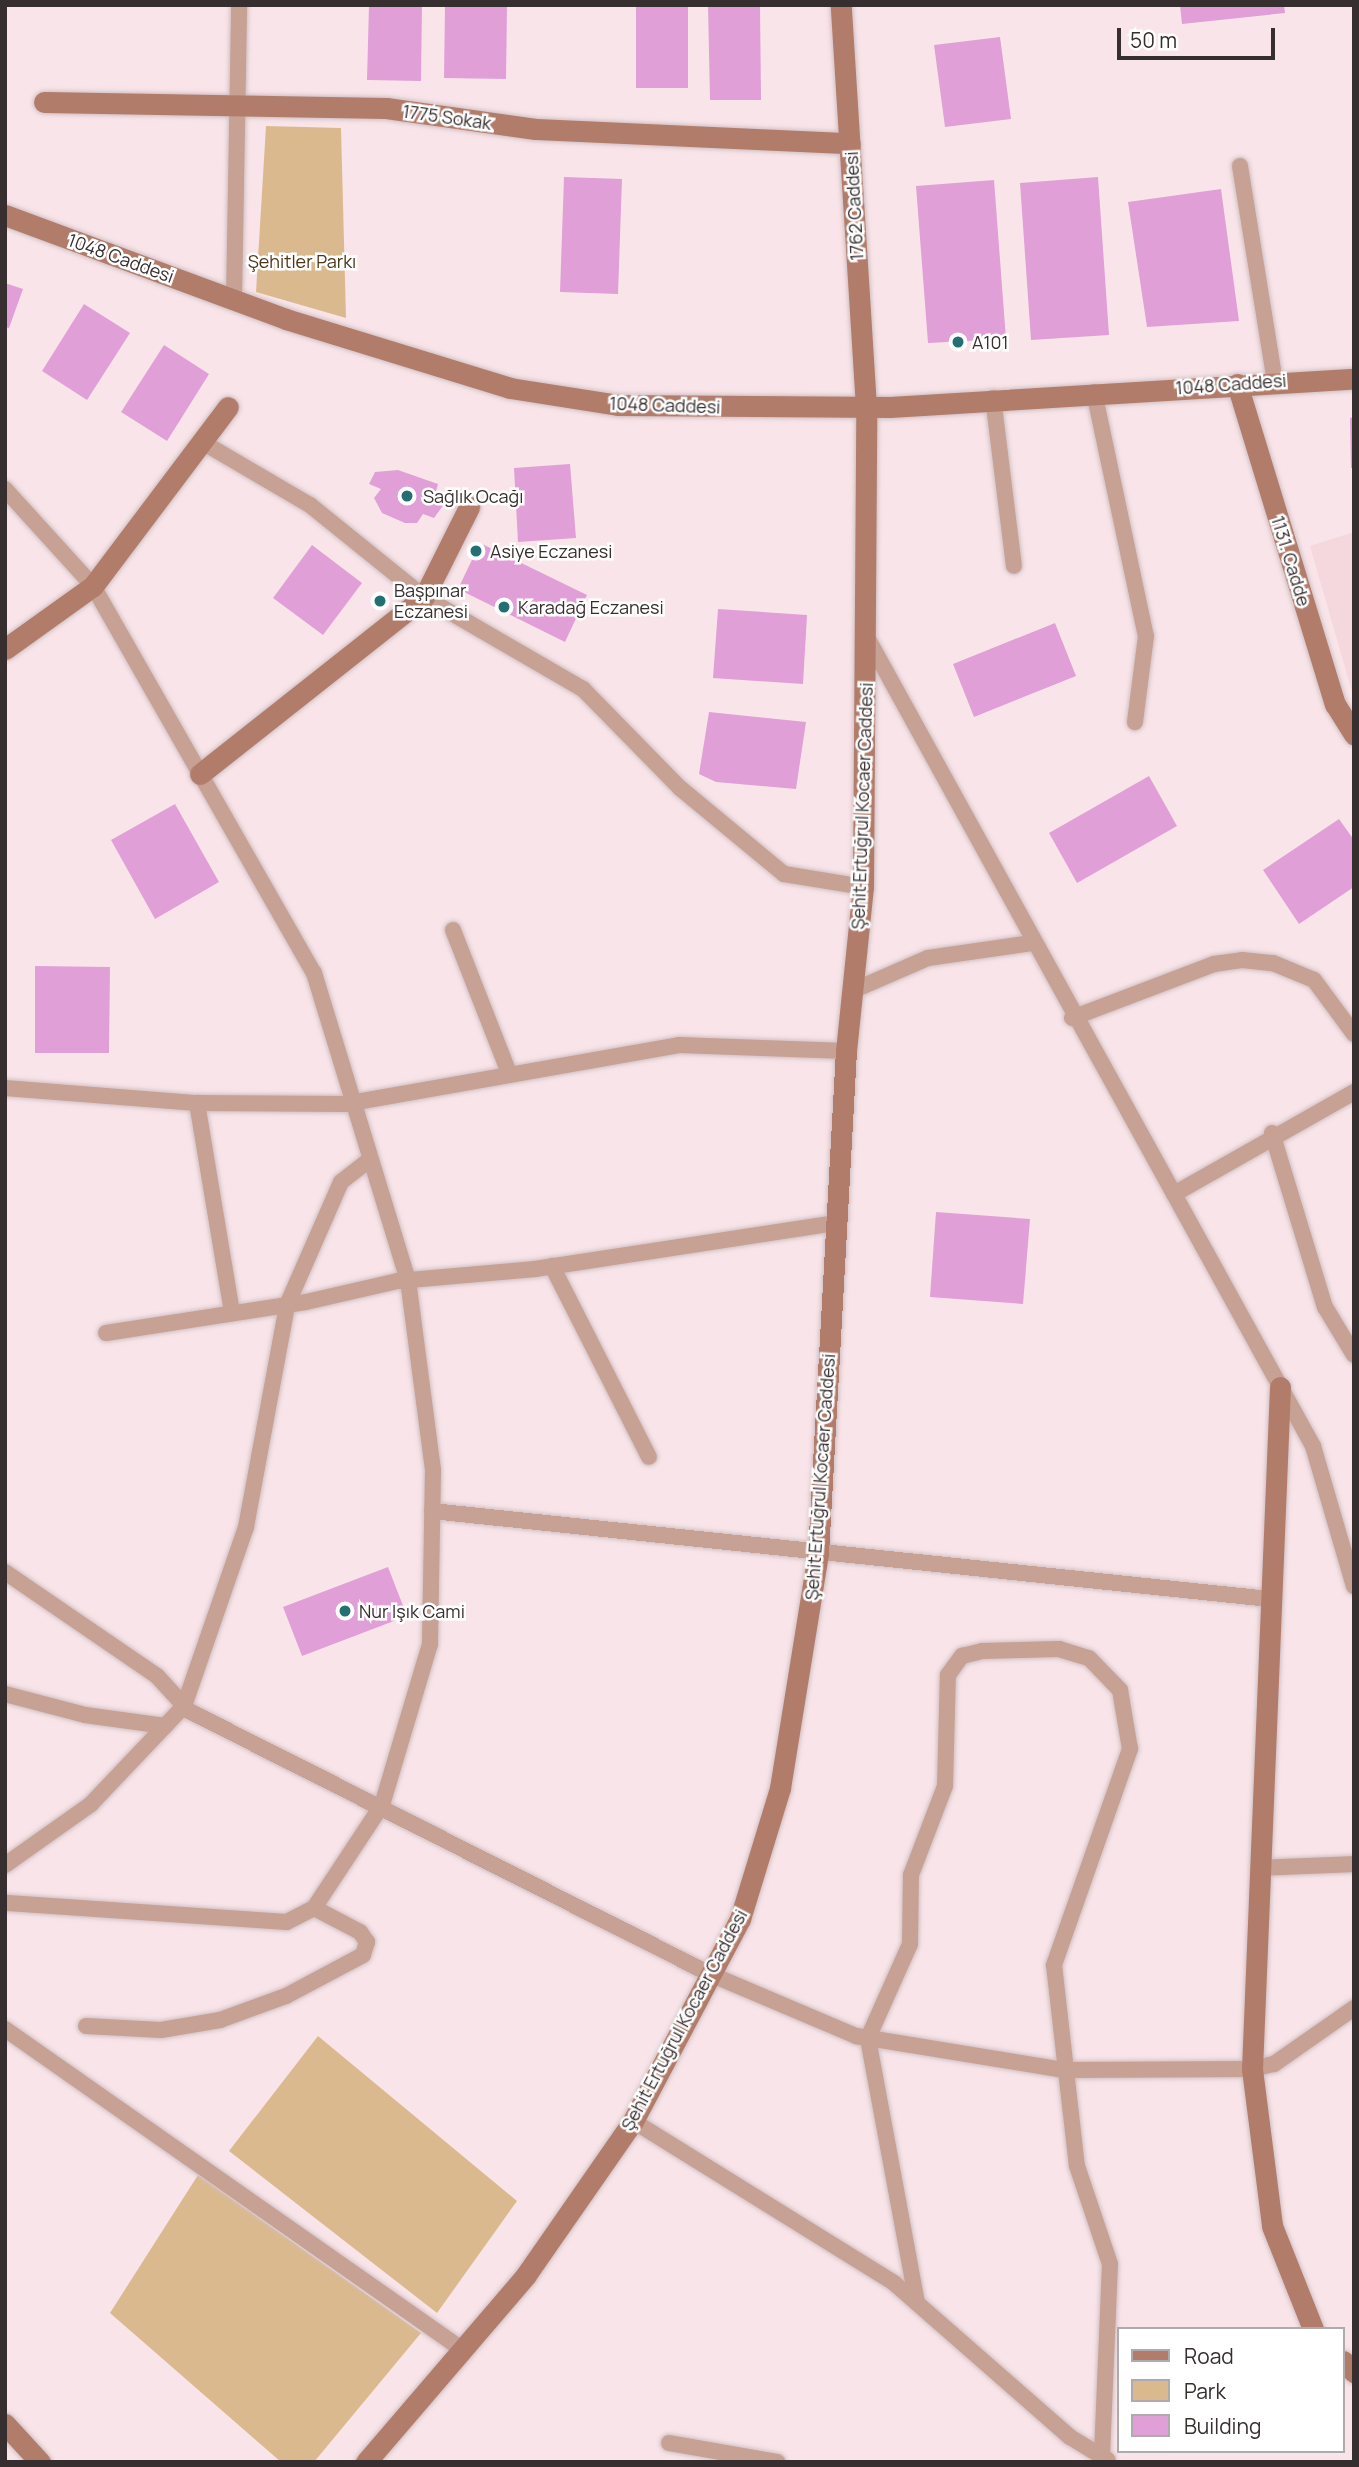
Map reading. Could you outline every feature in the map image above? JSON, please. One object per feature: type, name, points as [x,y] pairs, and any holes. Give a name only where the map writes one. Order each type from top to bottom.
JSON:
[{"type":"street","points":[[234,300],[241,107],[239,5]]},
{"type":"street","name":"1762 Caddesi","points":[[841,5],[866,407]]},
{"type":"street","name":"1775 Sokak","points":[[44,102],[386,108],[536,129],[850,143]]},
{"type":"street","points":[[1240,166],[1275,382]]},
{"type":"street","name":"1048 Caddesi","points":[[5,215],[234,300],[519,390],[618,405],[866,407],[1354,379]]},
{"type":"street","name":"1131. Cadde","points":[[1237,384],[1335,704],[1354,734]]},
{"type":"street","points":[[1094,392],[1146,636],[1135,722]]},
{"type":"street","points":[[993,398],[1014,566]]},
{"type":"street","points":[[5,649],[93,586],[228,407]]},
{"type":"street","name":"Şehit Ertuğrul Kocaer Caddesi","points":[[366,2462],[526,2275],[633,2121],[740,1919],[780,1788],[818,1553],[846,1051],[863,887],[868,639],[866,407]]},
{"type":"street","points":[[202,442],[310,505],[424,597],[609,709],[680,788],[784,874],[863,887]]},
{"type":"street","points":[[5,489],[93,586],[314,973],[349,1104],[408,1280],[433,1469],[430,1644],[382,1805],[314,1908],[286,1922],[5,1903]]},
{"type":"street","points":[[200,774],[424,597],[469,507]]},
{"type":"street","points":[[868,639],[1073,1018],[1313,1446],[1354,1586]]},
{"type":"street","points":[[453,930],[509,1073]]},
{"type":"street","points":[[852,991],[928,958],[1032,943]]},
{"type":"street","points":[[1073,1018],[1214,964],[1242,960],[1273,963],[1314,981],[1354,1034]]},
{"type":"street","points":[[5,1088],[197,1103],[349,1104],[509,1073],[679,1045],[846,1051]]},
{"type":"street","points":[[1174,1194],[1272,1133],[1354,1092]]},
{"type":"street","points":[[197,1103],[232,1313]]},
{"type":"street","points":[[1272,1133],[1325,1307],[1354,1355]]},
{"type":"street","points":[[5,1865],[91,1804],[184,1706],[246,1527],[287,1305],[341,1182],[368,1161]]},
{"type":"street","points":[[106,1333],[287,1305],[408,1280],[552,1266],[837,1223]]},
{"type":"street","points":[[552,1266],[649,1457]]},
{"type":"street","points":[[1280,1387],[1269,1599],[1252,2069],[1272,2226],[1312,2327]]},
{"type":"street","points":[[432,1511],[1269,1599]]},
{"type":"street","points":[[5,1572],[157,1676],[184,1706],[710,1974],[869,2038],[1063,2070],[1252,2069],[1274,2064],[1354,2008]]},
{"type":"street","points":[[917,2303],[869,2038],[910,1944],[911,1875],[945,1786],[948,1675],[962,1656],[982,1651],[1059,1649],[1089,1658],[1120,1690],[1130,1749],[1054,1965],[1063,2070],[1077,2165],[1110,2264],[1106,2459]]},
{"type":"street","points":[[5,1694],[165,1726]]},
{"type":"street","points":[[1259,1868],[1354,1864]]},
{"type":"street","points":[[86,2026],[161,2030],[220,2020],[286,1996],[363,1955],[367,1942],[360,1932],[314,1908]]},
{"type":"street","points":[[5,2029],[463,2350]]},
{"type":"street","points":[[633,2121],[917,2303],[1070,2437],[1106,2459]]},
{"type":"street","points":[[5,2424],[40,2462]]},
{"type":"street","points":[[669,2443],[777,2462]]},
{"type":"shaded area","points":[[1354,532],[1354,699],[1310,546]]},
{"type":"green space","name":"Şehitler Parkı","points":[[266,126],[341,128],[346,318],[256,292]]},
{"type":"green space","points":[[318,2036],[517,2201],[437,2313],[229,2151]]},
{"type":"green space","points":[[198,2175],[421,2333],[314,2462],[281,2462],[110,2313]]},
{"type":"building","points":[[369,5],[422,5],[421,81],[367,80]]},
{"type":"building","points":[[445,5],[507,5],[506,79],[444,78]]},
{"type":"building","points":[[636,5],[688,5],[688,88],[636,88]]},
{"type":"building","points":[[708,5],[760,5],[761,100],[710,100]]},
{"type":"building","points":[[1180,5],[1284,5],[1285,13],[1182,24]]},
{"type":"building","points":[[1000,37],[1011,119],[945,127],[934,45]]},
{"type":"building","points":[[564,177],[622,179],[618,294],[560,292]]},
{"type":"building","points":[[1098,177],[1109,335],[1031,340],[1020,183]]},
{"type":"building","points":[[994,180],[1006,339],[928,343],[916,186]]},
{"type":"building","points":[[1221,189],[1239,321],[1147,327],[1128,202]]},
{"type":"building","points":[[5,283],[23,289],[9,328],[5,327]]},
{"type":"building","points":[[84,304],[130,333],[87,400],[42,371]]},
{"type":"building","points":[[164,345],[209,374],[167,441],[121,412]]},
{"type":"building","points":[[1354,417],[1354,468],[1351,468],[1350,418]]},
{"type":"building","points":[[570,464],[576,538],[518,542],[514,468]]},
{"type":"building","name":"Sağlık Ocağı","points":[[398,470],[438,484],[435,495],[447,500],[434,518],[423,514],[417,523],[405,523],[382,513],[374,498],[381,489],[369,484],[375,472]]},
{"type":"building","points":[[480,543],[587,595],[565,642],[458,589]]},
{"type":"building","points":[[312,545],[362,583],[323,635],[273,598]]},
{"type":"building","points":[[718,609],[807,615],[803,684],[713,678]]},
{"type":"building","points":[[1055,623],[1076,676],[974,717],[953,664]]},
{"type":"building","points":[[709,712],[806,722],[796,789],[716,782],[699,774]]},
{"type":"building","points":[[1149,776],[1177,826],[1077,883],[1049,833]]},
{"type":"building","points":[[175,804],[219,882],[155,919],[111,840]]},
{"type":"building","points":[[1339,819],[1354,840],[1354,887],[1299,924],[1263,870]]},
{"type":"building","points":[[35,966],[110,967],[109,1053],[35,1053]]},
{"type":"building","points":[[936,1212],[1030,1219],[1023,1304],[930,1297]]},
{"type":"building","name":"Nur Işık Cami","points":[[388,1567],[407,1616],[302,1656],[283,1607]]},
{"type":"place","name":"A101","points":[[958,342]]},
{"type":"place","name":"Sağlık Ocağı","points":[[407,496]]},
{"type":"place","name":"Asiye Eczanesi","points":[[476,551]]},
{"type":"place","name":"Başpınar Eczanesi","points":[[380,601]]},
{"type":"place","name":"Karadağ Eczanesi","points":[[504,607]]},
{"type":"place","name":"Nur Işık Cami","points":[[345,1611]]}]
